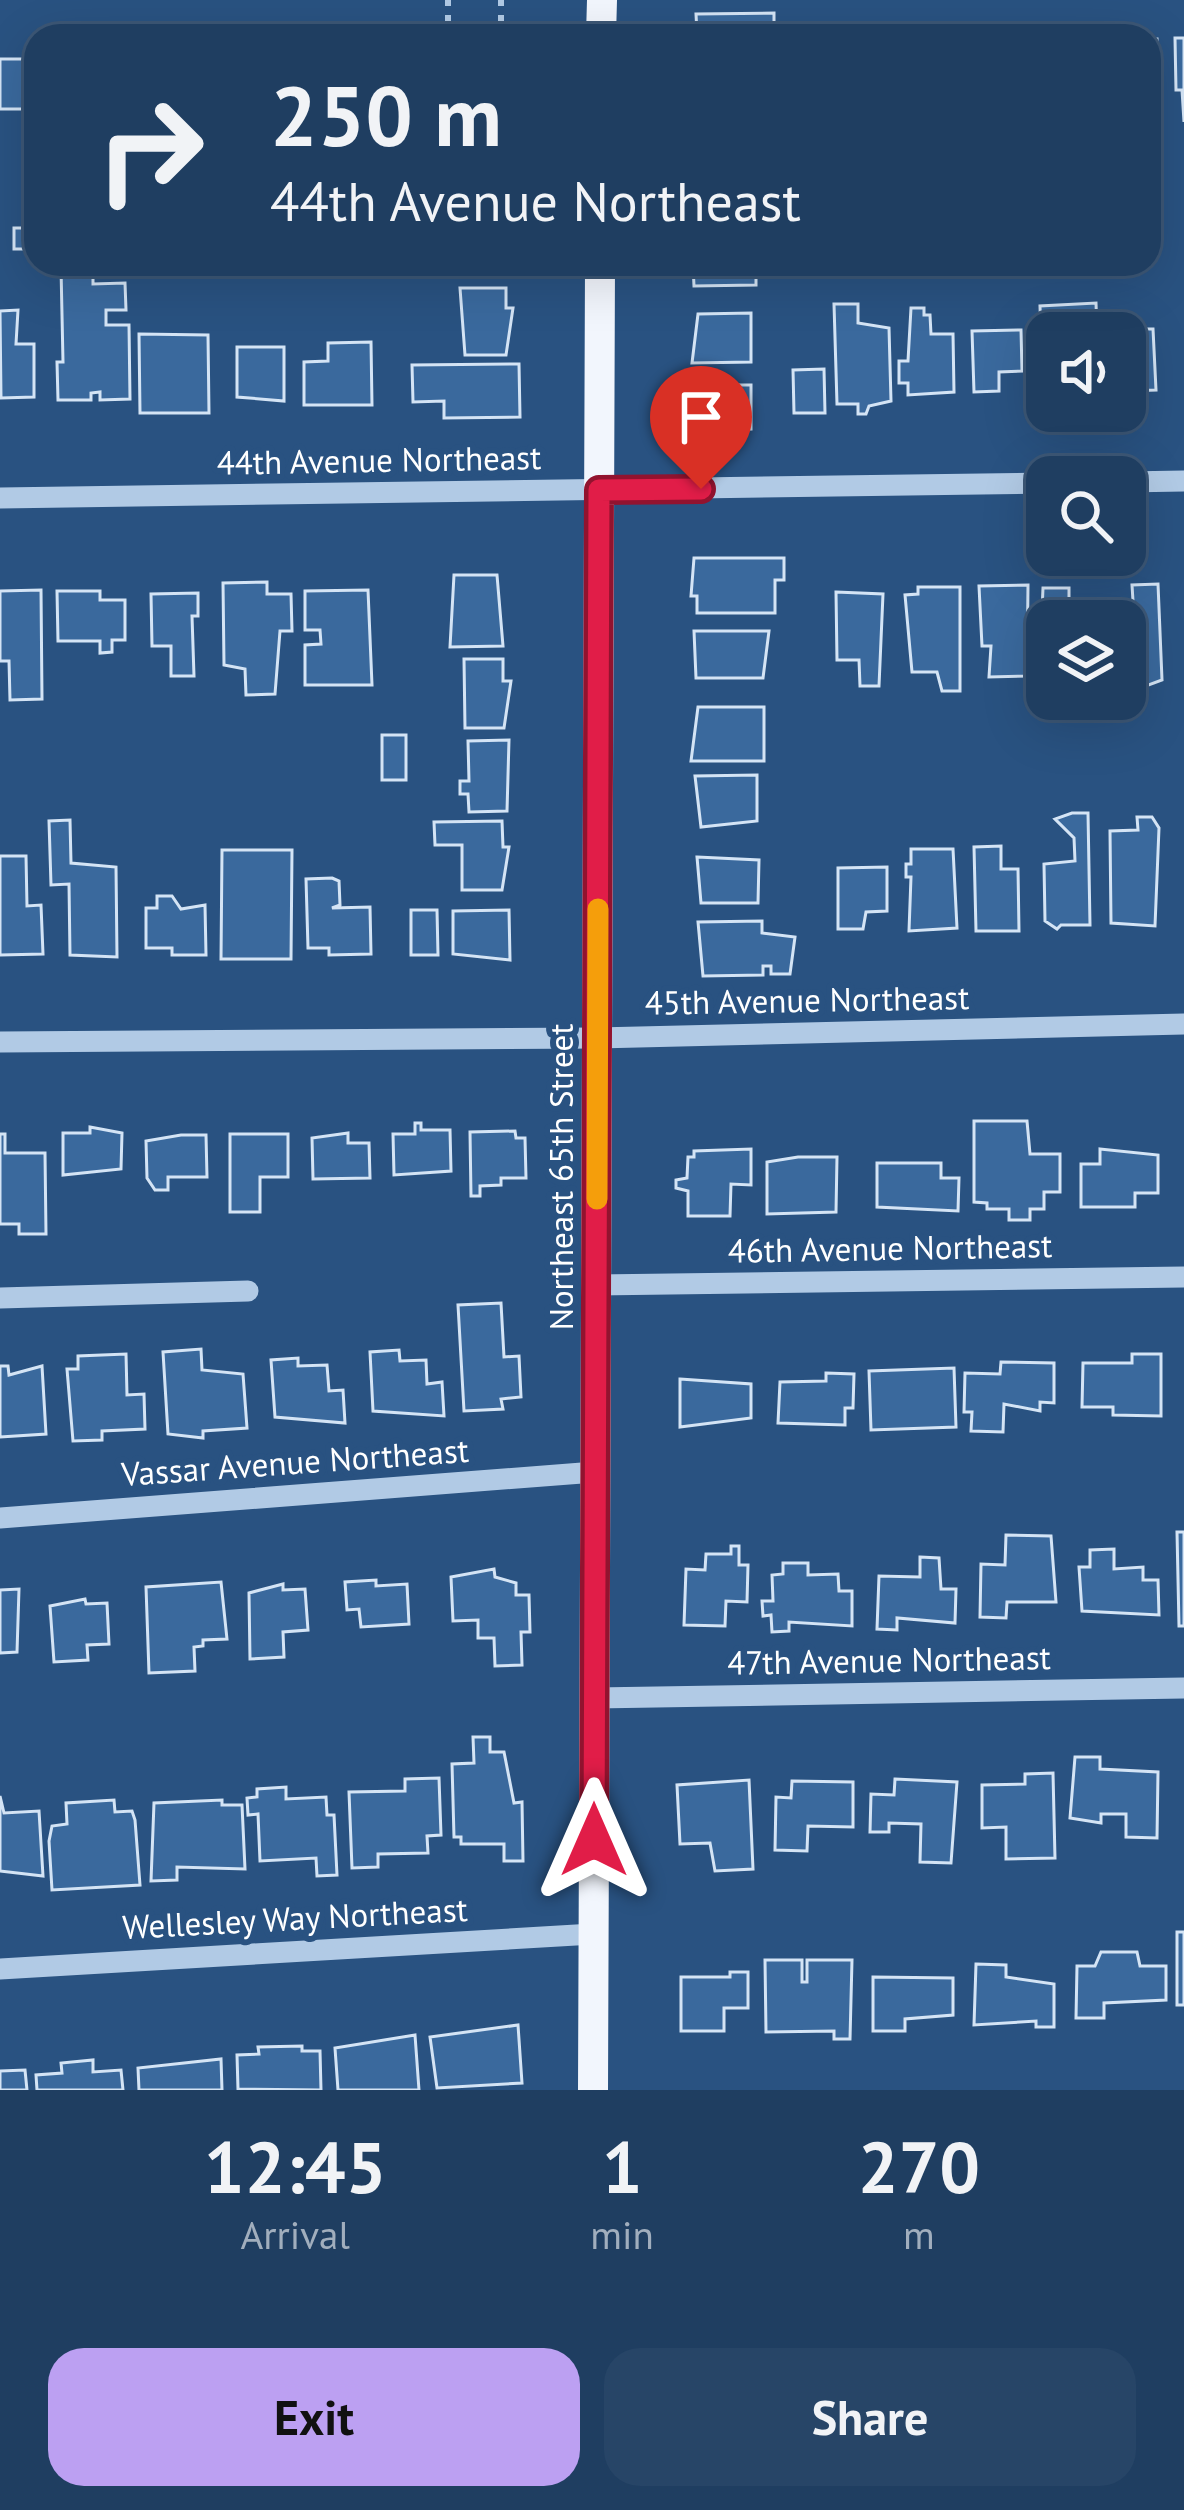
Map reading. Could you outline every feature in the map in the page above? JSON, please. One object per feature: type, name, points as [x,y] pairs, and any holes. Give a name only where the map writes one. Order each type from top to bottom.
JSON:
[{"type":"main road","name":"Northeast 65th Street","points":[[593,2090],[600,276]]},
{"type":"street","points":[[1146,482],[1184,481]]},
{"type":"street","name":"44th Avenue Northeast","points":[[0,498],[1026,483]]},
{"type":"street","name":"45th Avenue Northeast","points":[[0,1042],[598,1038],[1184,1024]]},
{"type":"street","name":"46th Avenue Northeast","points":[[596,1285],[1184,1277]]},
{"type":"street","points":[[0,1298],[248,1291]]},
{"type":"street","name":"Vassar Avenue Northeast","points":[[0,1518],[595,1472]]},
{"type":"street","name":"47th Avenue Northeast","points":[[595,1698],[1184,1688]]},
{"type":"street","name":"Wellesley Way Northeast","points":[[0,1970],[593,1934]]},
{"type":"building","points":[[774,13],[774,24],[696,24],[696,14]]},
{"type":"building","points":[[1175,38],[1184,38],[1184,122],[1182,90],[1176,90]]},
{"type":"building","points":[[0,59],[24,59],[24,109],[0,109]]},
{"type":"building","points":[[14,228],[24,228],[24,249],[14,249]]},
{"type":"building","points":[[61,276],[93,276],[93,284],[125,283],[126,310],[106,310],[106,325],[129,325],[130,399],[100,400],[100,392],[91,393],[91,400],[58,400],[57,362],[63,362]]},
{"type":"building","points":[[694,276],[756,276],[756,285],[694,286]]},
{"type":"building","points":[[460,288],[506,288],[506,308],[513,308],[506,355],[465,355]]},
{"type":"building","points":[[1096,303],[1096,312],[1040,312],[1040,306]]},
{"type":"building","points":[[834,304],[858,304],[858,323],[889,328],[891,401],[869,406],[866,414],[858,414],[858,404],[837,404]]},
{"type":"building","points":[[911,308],[924,308],[924,315],[930,315],[931,334],[953,334],[954,392],[908,395],[908,383],[899,383],[899,361],[908,361]]},
{"type":"building","points":[[18,310],[16,344],[34,344],[34,397],[1,398],[0,311]]},
{"type":"building","points":[[751,313],[751,362],[692,363],[698,314]]},
{"type":"building","points":[[1146,329],[1153,329],[1156,390],[1146,390]]},
{"type":"building","points":[[1021,330],[1022,371],[999,372],[999,391],[974,392],[972,331]]},
{"type":"building","points":[[139,334],[208,335],[209,413],[140,413]]},
{"type":"building","points":[[371,342],[372,405],[304,405],[304,362],[328,361],[328,343]]},
{"type":"building","points":[[237,347],[284,347],[284,401],[237,397]]},
{"type":"building","points":[[519,364],[520,417],[444,418],[444,401],[413,402],[412,365]]},
{"type":"building","points":[[824,369],[825,413],[794,413],[793,370]]},
{"type":"building","points":[[692,385],[751,385],[751,429],[690,432],[683,402],[693,402]]},
{"type":"building","points":[[694,558],[784,558],[784,580],[775,580],[775,613],[697,613],[697,596],[691,596]]},
{"type":"building","points":[[454,575],[497,575],[503,646],[450,647]]},
{"type":"building","points":[[267,582],[267,594],[291,594],[292,631],[280,631],[275,694],[246,695],[245,669],[224,665],[223,583]]},
{"type":"building","points":[[1158,584],[1162,680],[1146,686],[1146,600],[1133,600],[1132,585]]},
{"type":"building","points":[[1028,585],[1026,676],[989,677],[991,646],[982,646],[979,586]]},
{"type":"building","points":[[918,587],[960,587],[960,691],[942,691],[937,672],[912,672],[905,595],[918,594]]},
{"type":"building","points":[[1043,588],[1069,588],[1069,600],[1042,600]]},
{"type":"building","points":[[41,590],[42,699],[10,700],[9,661],[0,661],[0,591]]},
{"type":"building","points":[[368,590],[372,685],[305,685],[305,645],[321,644],[320,630],[305,630],[305,591]]},
{"type":"building","points":[[57,591],[100,591],[100,600],[125,600],[125,640],[112,640],[112,652],[100,653],[100,641],[58,641]]},
{"type":"building","points":[[836,592],[883,594],[879,686],[860,686],[859,660],[837,660]]},
{"type":"building","points":[[198,593],[198,616],[192,616],[194,676],[171,676],[171,646],[152,646],[151,594]]},
{"type":"building","points":[[694,631],[769,631],[763,678],[696,678]]},
{"type":"building","points":[[464,659],[503,659],[503,681],[511,681],[504,728],[465,728]]},
{"type":"building","points":[[698,707],[764,707],[764,761],[691,761]]},
{"type":"building","points":[[382,735],[406,735],[406,780],[382,780]]},
{"type":"building","points":[[509,740],[507,811],[469,812],[468,794],[460,794],[460,781],[469,781],[468,741]]},
{"type":"building","points":[[757,775],[757,821],[701,827],[695,776]]},
{"type":"building","points":[[1088,813],[1090,925],[1057,929],[1045,921],[1044,864],[1075,861],[1074,838],[1055,819]]},
{"type":"building","points":[[1137,817],[1152,817],[1159,828],[1155,926],[1111,923],[1110,831],[1138,830]]},
{"type":"building","points":[[70,820],[71,863],[116,867],[117,957],[70,955],[69,884],[51,885],[49,821]]},
{"type":"building","points":[[502,821],[503,847],[509,847],[502,890],[462,890],[462,845],[435,845],[434,822]]},
{"type":"building","points":[[1001,846],[1001,869],[1018,869],[1019,931],[976,931],[974,847]]},
{"type":"building","points":[[911,849],[953,849],[957,928],[909,931],[911,877],[906,877],[906,864],[911,864]]},
{"type":"building","points":[[222,850],[292,850],[291,959],[221,959]]},
{"type":"building","points":[[0,856],[26,856],[27,906],[41,905],[43,954],[0,955]]},
{"type":"building","points":[[697,857],[759,860],[758,903],[701,903]]},
{"type":"building","points":[[887,867],[887,911],[866,912],[863,929],[838,929],[838,868]]},
{"type":"building","points":[[306,879],[339,881],[340,905],[332,908],[370,907],[371,954],[329,955],[329,948],[308,948]]},
{"type":"building","points":[[157,896],[172,896],[181,909],[205,905],[206,955],[172,955],[172,948],[146,948],[146,908],[157,908]]},
{"type":"building","points":[[411,910],[437,910],[438,955],[411,955]]},
{"type":"building","points":[[509,910],[510,960],[453,954],[453,911]]},
{"type":"building","points":[[762,921],[762,933],[795,937],[790,974],[771,974],[771,966],[763,966],[763,975],[703,976],[698,922]]},
{"type":"building","points":[[974,1121],[1027,1121],[1030,1154],[1060,1154],[1060,1192],[1044,1192],[1044,1209],[1030,1209],[1030,1220],[1009,1220],[1009,1209],[987,1209],[987,1203],[974,1202]]},
{"type":"building","points":[[415,1123],[421,1123],[421,1130],[450,1130],[451,1171],[394,1175],[393,1134],[415,1134]]},
{"type":"building","points":[[90,1127],[122,1133],[121,1169],[63,1175],[63,1133],[90,1133]]},
{"type":"building","points":[[515,1131],[516,1138],[525,1138],[526,1178],[501,1178],[501,1185],[480,1186],[480,1196],[471,1196],[470,1132]]},
{"type":"building","points":[[348,1133],[348,1143],[369,1143],[370,1178],[313,1179],[312,1138]]},
{"type":"building","points":[[0,1134],[5,1134],[5,1153],[45,1153],[46,1234],[19,1234],[19,1224],[0,1224]]},
{"type":"building","points":[[230,1134],[288,1134],[288,1177],[260,1177],[260,1212],[230,1212]]},
{"type":"building","points":[[206,1135],[207,1177],[168,1177],[168,1190],[155,1190],[147,1178],[146,1141]]},
{"type":"building","points":[[751,1149],[751,1185],[731,1184],[730,1216],[688,1216],[688,1191],[676,1188],[676,1180],[687,1178],[688,1157],[694,1157],[694,1151]]},
{"type":"building","points":[[1100,1149],[1158,1155],[1158,1193],[1135,1193],[1135,1207],[1081,1207],[1081,1164],[1100,1164]]},
{"type":"building","points":[[837,1157],[836,1212],[767,1214],[767,1162]]},
{"type":"building","points":[[877,1163],[941,1163],[941,1178],[959,1178],[958,1211],[877,1207]]},
{"type":"building","points":[[501,1303],[504,1357],[519,1356],[521,1397],[501,1399],[503,1409],[464,1411],[458,1305]]},
{"type":"building","points":[[201,1349],[202,1370],[243,1374],[247,1428],[203,1431],[203,1438],[168,1434],[163,1352]]},
{"type":"building","points":[[399,1350],[400,1361],[426,1360],[427,1384],[442,1382],[444,1416],[373,1411],[370,1352]]},
{"type":"building","points":[[126,1354],[127,1395],[144,1394],[145,1429],[102,1431],[102,1440],[73,1441],[67,1369],[78,1369],[78,1356]]},
{"type":"building","points":[[1132,1354],[1161,1354],[1161,1416],[1113,1415],[1113,1407],[1082,1407],[1083,1363],[1132,1363]]},
{"type":"building","points":[[298,1358],[298,1366],[327,1365],[329,1391],[343,1390],[345,1423],[275,1417],[271,1360]]},
{"type":"building","points":[[1001,1362],[1054,1363],[1054,1403],[1040,1402],[1040,1411],[1004,1404],[1003,1432],[971,1431],[972,1412],[964,1412],[965,1373],[1000,1374]]},
{"type":"building","points":[[0,1366],[8,1366],[9,1375],[42,1366],[46,1434],[0,1437]]},
{"type":"building","points":[[954,1368],[956,1427],[871,1430],[869,1371]]},
{"type":"building","points":[[826,1373],[854,1374],[853,1408],[845,1408],[845,1425],[778,1423],[780,1382],[826,1381]]},
{"type":"building","points":[[680,1379],[751,1384],[751,1418],[680,1427]]},
{"type":"building","points":[[1177,1532],[1184,1532],[1184,1626],[1179,1626]]},
{"type":"building","points":[[1006,1535],[1051,1536],[1056,1602],[1007,1602],[1006,1618],[980,1617],[981,1564],[1005,1565]]},
{"type":"building","points":[[731,1546],[739,1546],[739,1565],[748,1565],[747,1602],[726,1601],[725,1626],[684,1625],[686,1569],[705,1570],[706,1554],[731,1554]]},
{"type":"building","points":[[1114,1549],[1114,1569],[1143,1567],[1143,1580],[1158,1580],[1159,1615],[1082,1611],[1079,1567],[1090,1567],[1090,1550]]},
{"type":"building","points":[[920,1557],[939,1558],[941,1589],[956,1589],[955,1623],[897,1618],[897,1630],[877,1629],[879,1576],[920,1577]]},
{"type":"building","points":[[783,1563],[808,1563],[808,1575],[838,1574],[839,1591],[852,1591],[852,1626],[789,1622],[789,1631],[772,1632],[771,1615],[763,1616],[762,1601],[773,1601],[772,1575],[783,1574]]},
{"type":"building","points":[[494,1569],[495,1577],[516,1583],[516,1595],[529,1595],[530,1632],[521,1632],[522,1665],[495,1666],[494,1638],[478,1638],[478,1620],[453,1621],[451,1577]]},
{"type":"building","points":[[376,1580],[376,1586],[407,1584],[409,1624],[361,1627],[359,1609],[347,1610],[345,1582]]},
{"type":"building","points":[[221,1582],[227,1639],[203,1640],[203,1646],[194,1647],[195,1671],[149,1673],[146,1587]]},
{"type":"building","points":[[283,1584],[283,1590],[305,1589],[308,1630],[283,1632],[284,1657],[250,1659],[249,1593]]},
{"type":"building","points":[[19,1589],[17,1652],[0,1653],[0,1590]]},
{"type":"building","points":[[85,1599],[86,1604],[107,1603],[109,1644],[87,1645],[88,1660],[54,1662],[50,1606]]},
{"type":"building","points":[[473,1737],[490,1737],[490,1752],[504,1752],[514,1803],[522,1802],[523,1861],[504,1861],[504,1844],[461,1844],[461,1837],[454,1837],[452,1764],[474,1763]]},
{"type":"building","points":[[1075,1757],[1100,1757],[1100,1769],[1158,1772],[1157,1838],[1126,1837],[1126,1814],[1101,1814],[1101,1823],[1070,1818]]},
{"type":"building","points":[[1053,1773],[1055,1858],[1006,1859],[1006,1827],[982,1828],[982,1785],[1025,1784],[1025,1774]]},
{"type":"building","points":[[439,1778],[441,1835],[427,1836],[428,1853],[378,1854],[378,1867],[352,1868],[349,1792],[405,1791],[405,1779]]},
{"type":"building","points":[[895,1779],[957,1782],[951,1863],[920,1862],[921,1824],[889,1823],[889,1832],[870,1832],[871,1794],[894,1795]]},
{"type":"building","points":[[749,1780],[753,1869],[715,1871],[710,1843],[680,1844],[677,1785]]},
{"type":"building","points":[[792,1781],[853,1782],[853,1827],[808,1826],[807,1851],[775,1850],[776,1797],[791,1798]]},
{"type":"building","points":[[286,1787],[286,1799],[326,1797],[327,1815],[334,1815],[337,1875],[317,1876],[316,1858],[260,1861],[258,1814],[248,1815],[247,1798],[257,1797],[257,1789]]},
{"type":"building","points":[[0,1796],[4,1813],[39,1811],[43,1876],[0,1871]]},
{"type":"building","points":[[114,1800],[115,1812],[132,1811],[135,1820],[140,1885],[52,1890],[49,1841],[52,1826],[67,1824],[66,1803]]},
{"type":"building","points":[[222,1800],[222,1805],[242,1805],[245,1869],[177,1867],[177,1880],[151,1881],[154,1803]]},
{"type":"building","points":[[1177,1932],[1184,1932],[1184,2005],[1177,2005]]},
{"type":"building","points":[[1101,1952],[1137,1952],[1140,1966],[1166,1966],[1166,2000],[1104,2003],[1104,2018],[1076,2018],[1077,1966],[1095,1966]]},
{"type":"building","points":[[765,1960],[802,1960],[802,1982],[807,1982],[807,1960],[852,1960],[850,2039],[834,2039],[834,2031],[766,2032]]},
{"type":"building","points":[[976,1964],[1006,1965],[1006,1977],[1054,1984],[1054,2027],[1036,2027],[1036,2021],[974,2025]]},
{"type":"building","points":[[730,1972],[748,1972],[748,2008],[724,2008],[724,2031],[681,2031],[681,1977],[730,1977]]},
{"type":"building","points":[[873,1977],[953,1978],[953,2015],[905,2019],[905,2031],[873,2031]]},
{"type":"building","points":[[518,2025],[522,2083],[437,2088],[430,2037]]},
{"type":"building","points":[[415,2035],[419,2090],[338,2090],[335,2048]]},
{"type":"building","points":[[302,2046],[302,2051],[320,2051],[321,2090],[238,2089],[237,2055],[259,2054],[258,2047]]},
{"type":"building","points":[[221,2059],[222,2090],[139,2090],[138,2068]]},
{"type":"building","points":[[93,2060],[93,2072],[121,2070],[123,2090],[37,2090],[36,2075],[62,2073],[61,2063]]},
{"type":"building","points":[[25,2070],[27,2090],[0,2090],[0,2071]]},
{"type":"slow traffic","points":[[597,1199],[598,909]]},
{"type":"route","points":[[594,1840],[599,490],[701,489]]}]
